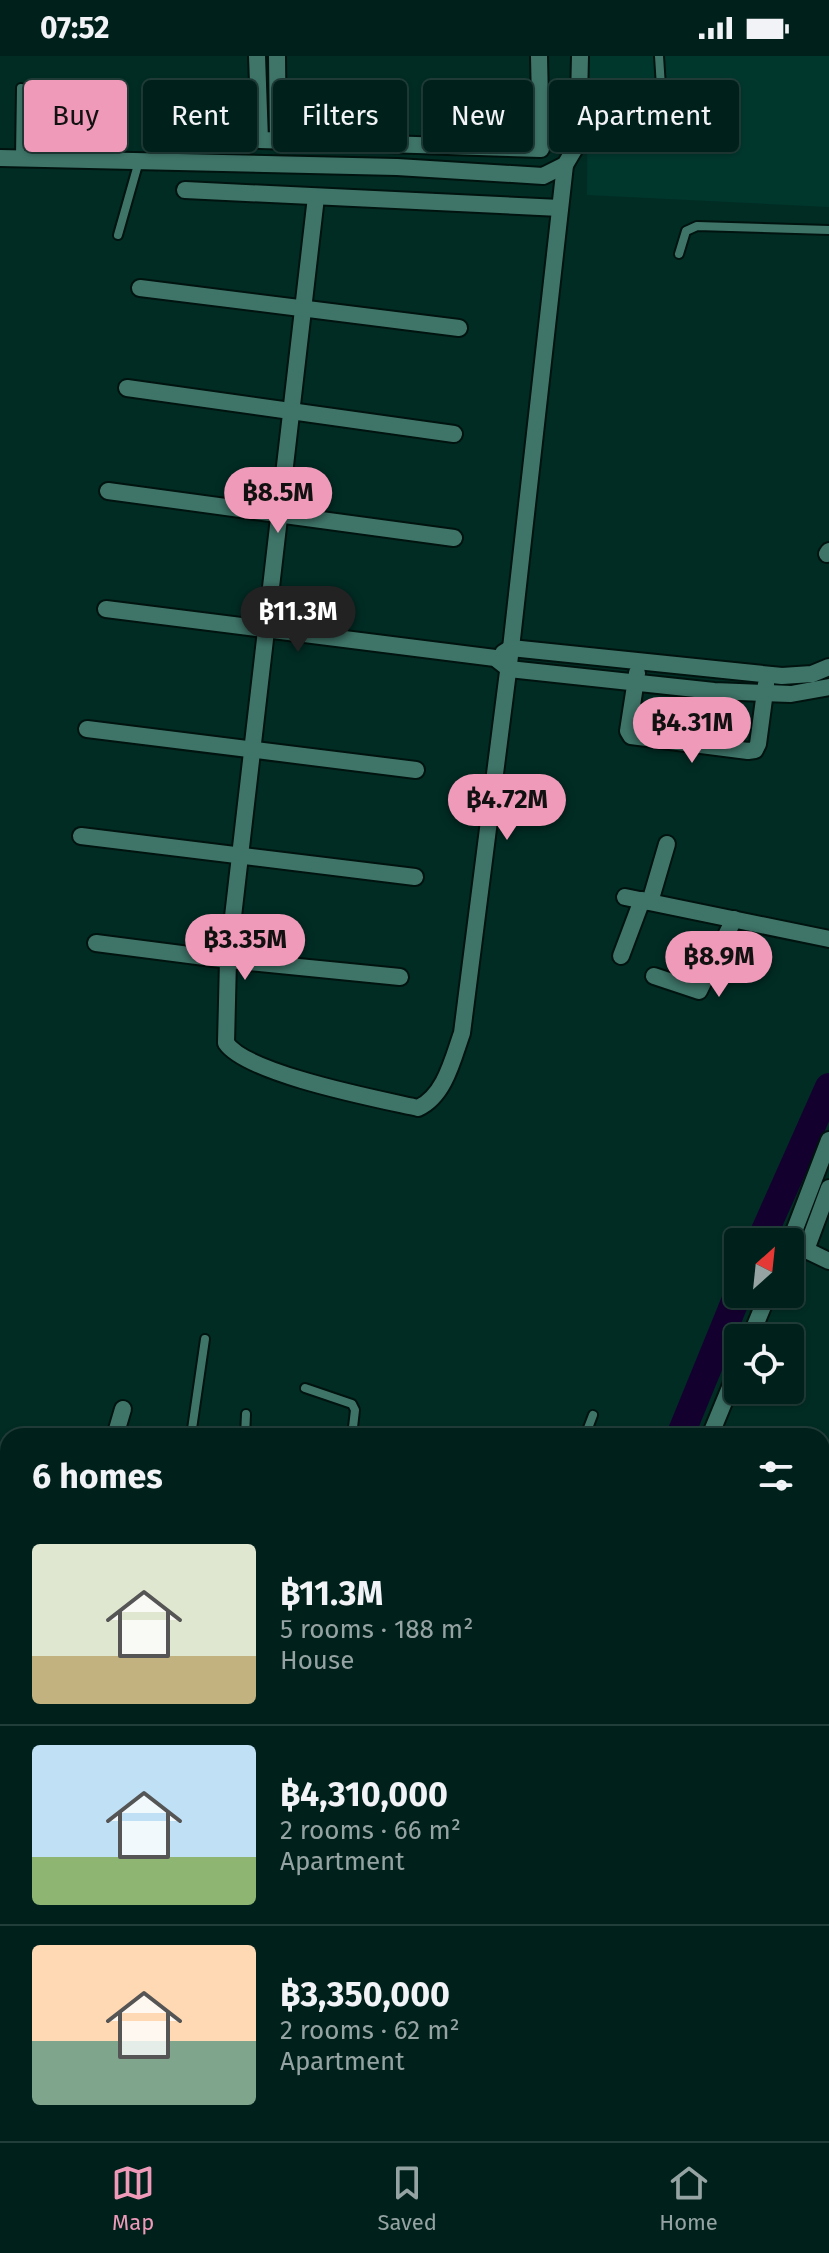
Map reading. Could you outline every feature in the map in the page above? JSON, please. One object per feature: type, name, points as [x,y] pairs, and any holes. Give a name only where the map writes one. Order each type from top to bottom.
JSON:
[{"type":"street","points":[[257,56],[260,140],[273,141]]},
{"type":"street","points":[[277,56],[277,80]]},
{"type":"street","points":[[539,56],[543,176]]},
{"type":"street","points":[[316,197],[228,960],[226,1043],[231,1050],[252,1063],[300,1079],[418,1108],[433,1098],[462,1033],[509,669],[565,165],[578,143],[580,56]]},
{"type":"street","points":[[407,145],[541,149]]},
{"type":"street","points":[[0,158],[397,167],[543,176],[565,165]]},
{"type":"street","points":[[185,190],[560,208]]},
{"type":"street","points":[[140,288],[459,328]]},
{"type":"street","points":[[127,388],[454,434]]},
{"type":"street","points":[[108,491],[454,538]]},
{"type":"street","points":[[106,609],[495,658],[509,669],[766,694],[815,692],[829,687]]},
{"type":"street","points":[[495,658],[511,648],[639,664],[767,675],[800,676],[829,667]]},
{"type":"street","points":[[639,664],[628,731],[631,736],[748,751],[755,750],[758,744],[767,675]]},
{"type":"street","points":[[87,729],[252,752],[416,770]]},
{"type":"street","points":[[81,836],[415,877]]},
{"type":"street","points":[[621,956],[667,844]]},
{"type":"street","points":[[625,897],[829,939]]},
{"type":"street","points":[[654,976],[699,991],[734,919]]},
{"type":"street","points":[[96,943],[400,977]]},
{"type":"street","points":[[795,1228],[829,1140]]},
{"type":"street","points":[[829,1188],[806,1250],[829,1261]]},
{"type":"street","points":[[713,1428],[724,1402]]},
{"type":"street","points":[[117,1428],[123,1409]]},
{"type":"lane","points":[[659,56],[661,80]]},
{"type":"lane","points":[[20,158],[21,88]]},
{"type":"lane","points":[[118,235],[139,160]]},
{"type":"lane","points":[[679,254],[686,231],[697,226],[829,230]]},
{"type":"lane","points":[[192,1428],[205,1339]]},
{"type":"lane","points":[[305,1388],[352,1404],[355,1410],[353,1428]]},
{"type":"lane","points":[[245,1428],[246,1414]]},
{"type":"lane","points":[[588,1428],[593,1415]]},
{"type":"shaded area","points":[[588,56],[829,56],[829,207],[587,195],[587,152],[739,152],[739,80],[588,80]]},
{"type":"waterway","points":[[766,1228],[829,1087]]},
{"type":"waterway","points":[[683,1428],[732,1308]]}]
